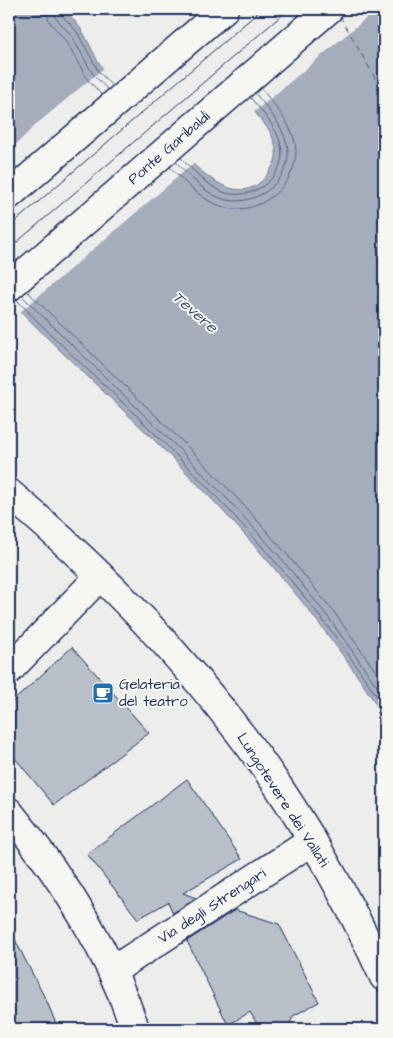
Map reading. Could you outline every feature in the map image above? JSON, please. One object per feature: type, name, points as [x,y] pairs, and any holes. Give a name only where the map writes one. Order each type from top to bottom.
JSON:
[{"type":"main road","points":[[9,195],[224,9]]},
{"type":"main road","name":"Ponte Garibaldi","points":[[9,287],[330,9]]},
{"type":"main road","name":"Lungotevere dei Vallati","points":[[9,493],[100,576],[180,660],[242,735],[312,841],[366,937],[384,977]]},
{"type":"main road","points":[[9,670],[100,576]]},
{"type":"main road","points":[[9,812],[51,867],[88,925],[122,993],[135,1029]]},
{"type":"main road","name":"Via degli Strengari","points":[[112,971],[312,841]]},
{"type":"water","name":"Tevere","points":[[9,9],[63,9],[81,29],[103,69],[177,148],[209,177],[225,186],[242,190],[257,185],[271,169],[276,154],[274,140],[269,130],[174,9],[384,9],[384,717],[362,682],[313,615],[232,520],[174,460],[9,299]]},
{"type":"pier","points":[[377,9],[253,113],[172,10]]},
{"type":"pier","points":[[105,67],[195,162],[19,313],[9,302],[9,151],[39,122]]},
{"type":"building","points":[[72,647],[149,733],[54,805],[9,751],[9,705]]},
{"type":"building","points":[[187,779],[242,859],[183,893],[196,898],[173,913],[168,902],[138,919],[87,854]]},
{"type":"building","points":[[235,910],[279,924],[319,1002],[293,1016],[288,1029],[260,1029],[250,1012],[228,1025],[187,941]]},
{"type":"building","points":[[9,928],[48,1004],[58,1029],[9,1029]]},
{"type":"ferry route","points":[[340,16],[384,94]]},
{"type":"tram line","points":[[9,227],[262,9]]},
{"type":"tram line","points":[[9,249],[289,9]]},
{"type":"place","name":"Gelateria del teatro","points":[[103,693]]}]
